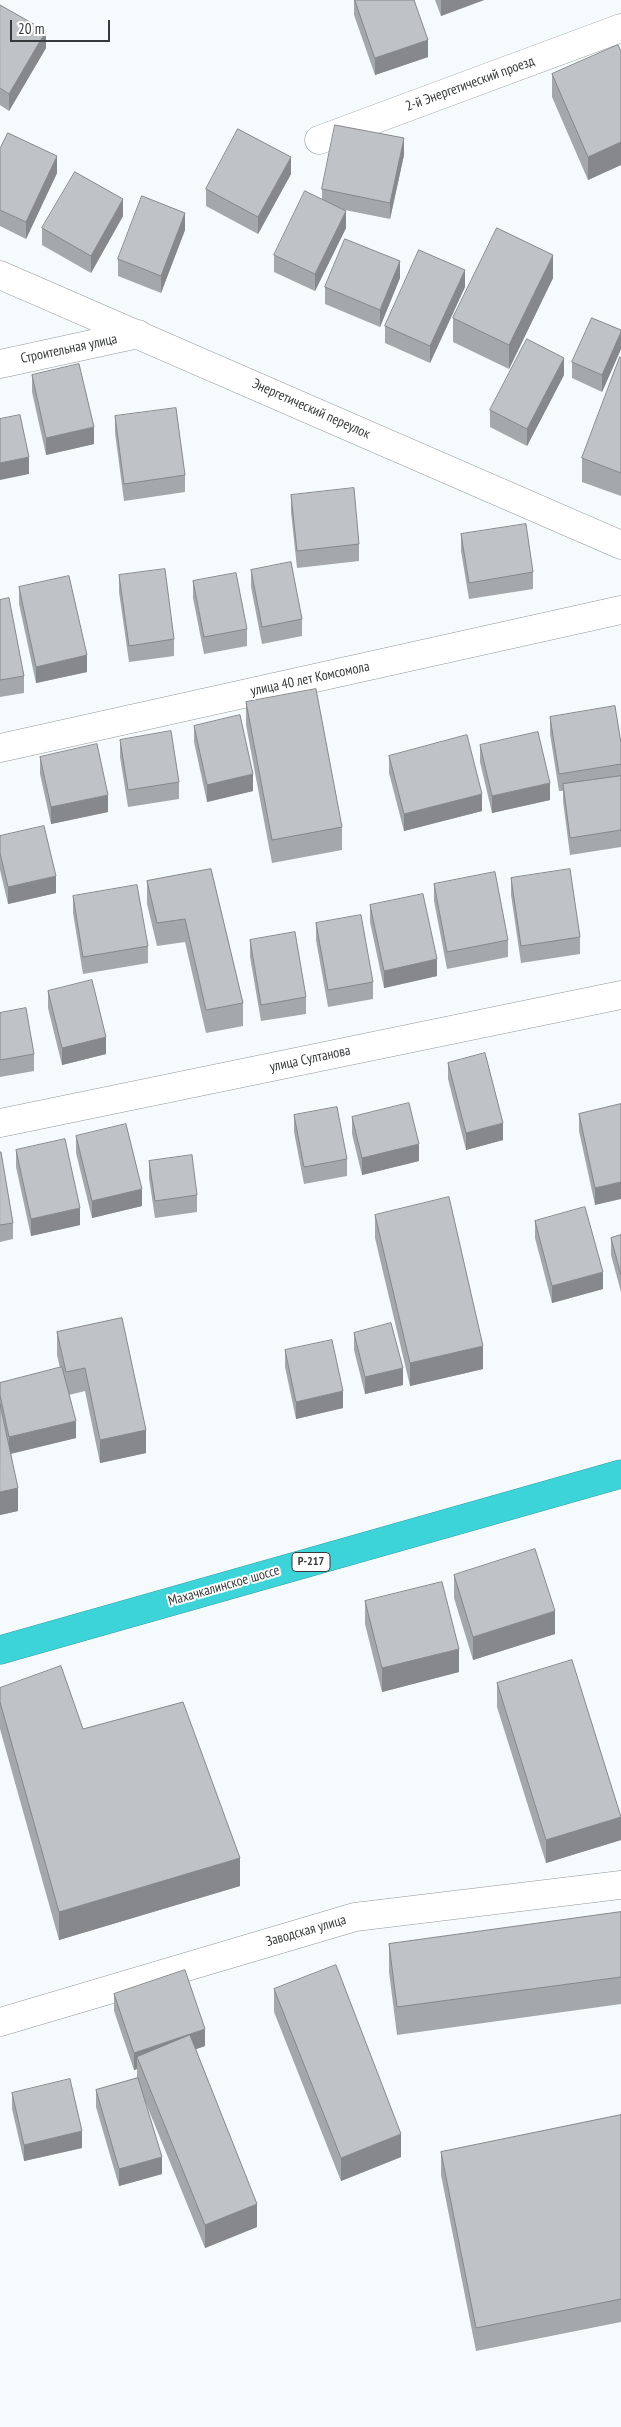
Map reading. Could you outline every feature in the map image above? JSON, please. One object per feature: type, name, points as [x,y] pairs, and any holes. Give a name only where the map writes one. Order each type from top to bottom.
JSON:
[{"type":"highway","name":"Махачкалинское шоссе","points":[[0,1650],[621,1474]]},
{"type":"street","name":"2-й Энергетический проезд","points":[[319,140],[621,28]]},
{"type":"street","name":"Энергетический переулок","points":[[0,275],[621,545]]},
{"type":"street","name":"Строительная улица","points":[[0,364],[138,334]]},
{"type":"street","name":"улица 40 лет Комсомола","points":[[0,748],[621,610]]},
{"type":"street","name":"улица Султанова","points":[[0,1123],[621,995]]},
{"type":"street","name":"Заводская улица","points":[[0,2022],[355,1917],[621,1885]]},
{"type":"building","points":[[355,0],[414,0],[428,40],[375,58]]},
{"type":"building","points":[[0,5],[46,31],[9,94],[0,88]]},
{"type":"building","points":[[618,45],[621,51],[621,142],[588,157],[552,74]]},
{"type":"building","points":[[335,125],[404,138],[390,203],[322,189]]},
{"type":"building","points":[[238,129],[291,157],[258,217],[206,189]]},
{"type":"building","points":[[8,133],[57,156],[26,222],[0,210],[0,149]]},
{"type":"building","points":[[75,172],[123,199],[91,256],[42,228]]},
{"type":"building","points":[[305,191],[346,211],[315,274],[274,255]]},
{"type":"building","points":[[142,196],[185,213],[161,276],[118,259]]},
{"type":"building","points":[[497,228],[553,255],[509,345],[453,318]]},
{"type":"building","points":[[345,239],[400,261],[380,310],[325,287]]},
{"type":"building","points":[[419,250],[465,270],[430,346],[385,326]]},
{"type":"building","points":[[592,318],[621,330],[602,375],[572,362]]},
{"type":"building","points":[[527,339],[564,358],[527,429],[490,410]]},
{"type":"building","points":[[621,358],[621,473],[582,458]]},
{"type":"building","points":[[79,364],[94,427],[46,438],[32,375]]},
{"type":"building","points":[[176,408],[185,475],[124,484],[115,416]]},
{"type":"building","points":[[20,415],[29,457],[0,463],[0,419]]},
{"type":"building","points":[[354,488],[359,544],[297,551],[291,495]]},
{"type":"building","points":[[526,524],[533,572],[469,583],[461,534]]},
{"type":"building","points":[[291,562],[302,619],[262,627],[251,570]]},
{"type":"building","points":[[165,569],[174,639],[129,646],[119,575]]},
{"type":"building","points":[[236,573],[247,629],[204,637],[193,581]]},
{"type":"building","points":[[69,576],[87,655],[36,667],[19,587]]},
{"type":"building","points":[[9,598],[24,676],[0,680],[0,600]]},
{"type":"building","points":[[316,689],[342,827],[272,840],[246,702]]},
{"type":"building","points":[[615,706],[621,743],[621,764],[559,774],[550,717]]},
{"type":"building","points":[[240,715],[253,774],[207,785],[194,726]]},
{"type":"building","points":[[171,731],[179,782],[128,790],[120,740]]},
{"type":"building","points":[[538,732],[550,783],[492,796],[480,745]]},
{"type":"building","points":[[467,735],[482,794],[404,814],[389,756]]},
{"type":"building","points":[[97,744],[108,795],[51,807],[40,757]]},
{"type":"building","points":[[621,776],[621,830],[570,838],[563,784]]},
{"type":"building","points":[[44,826],[56,876],[8,887],[0,853],[0,836]]},
{"type":"building","points":[[211,869],[243,1003],[206,1010],[185,919],[157,923],[147,881]]},
{"type":"building","points":[[570,869],[580,937],[521,946],[511,878]]},
{"type":"building","points":[[495,872],[508,940],[447,952],[434,884]]},
{"type":"building","points":[[137,885],[148,946],[83,957],[73,896]]},
{"type":"building","points":[[423,894],[437,959],[384,971],[370,905]]},
{"type":"building","points":[[361,915],[373,982],[328,990],[316,923]]},
{"type":"building","points":[[295,932],[306,997],[261,1005],[250,940]]},
{"type":"building","points":[[92,980],[106,1037],[62,1048],[48,991]]},
{"type":"building","points":[[26,1008],[34,1054],[0,1060],[0,1013]]},
{"type":"building","points":[[485,1053],[503,1123],[466,1133],[448,1063]]},
{"type":"building","points":[[409,1103],[419,1144],[362,1158],[352,1117]]},
{"type":"building","points":[[621,1104],[621,1182],[595,1188],[579,1114]]},
{"type":"building","points":[[337,1107],[347,1159],[304,1167],[294,1115]]},
{"type":"building","points":[[126,1124],[142,1189],[92,1201],[76,1136]]},
{"type":"building","points":[[65,1139],[80,1208],[31,1219],[16,1150]]},
{"type":"building","points":[[0,1152],[13,1223],[0,1225]]},
{"type":"building","points":[[192,1155],[197,1195],[155,1201],[149,1161]]},
{"type":"building","points":[[449,1197],[483,1346],[410,1363],[375,1215]]},
{"type":"building","points":[[585,1207],[603,1272],[552,1286],[535,1221]]},
{"type":"building","points":[[621,1235],[621,1275],[611,1238]]},
{"type":"building","points":[[122,1318],[146,1430],[100,1440],[85,1368],[66,1372],[57,1332]]},
{"type":"building","points":[[391,1323],[403,1368],[365,1377],[354,1333]]},
{"type":"building","points":[[332,1340],[343,1391],[296,1402],[285,1350]]},
{"type":"building","points":[[62,1367],[76,1421],[9,1437],[0,1395],[0,1383]]},
{"type":"building","points":[[0,1404],[18,1488],[0,1492]]},
{"type":"building","points":[[535,1549],[555,1611],[473,1637],[454,1575]]},
{"type":"building","points":[[442,1582],[459,1649],[382,1668],[365,1601]]},
{"type":"building","points":[[572,1660],[621,1817],[546,1840],[497,1683]]},
{"type":"building","points":[[61,1666],[83,1729],[183,1702],[240,1858],[59,1912],[0,1702],[0,1688]]},
{"type":"building","points":[[621,1912],[621,1977],[397,2007],[389,1944]]},
{"type":"building","points":[[336,1965],[401,2134],[341,2158],[274,1989]]},
{"type":"building","points":[[185,1970],[205,2029],[134,2053],[114,1994]]},
{"type":"building","points":[[190,2035],[257,2204],[205,2225],[137,2057]]},
{"type":"building","points":[[138,2078],[162,2157],[119,2169],[96,2090]]},
{"type":"building","points":[[70,2079],[82,2131],[24,2145],[12,2093]]},
{"type":"building","points":[[621,2115],[621,2299],[476,2328],[441,2152]]}]
